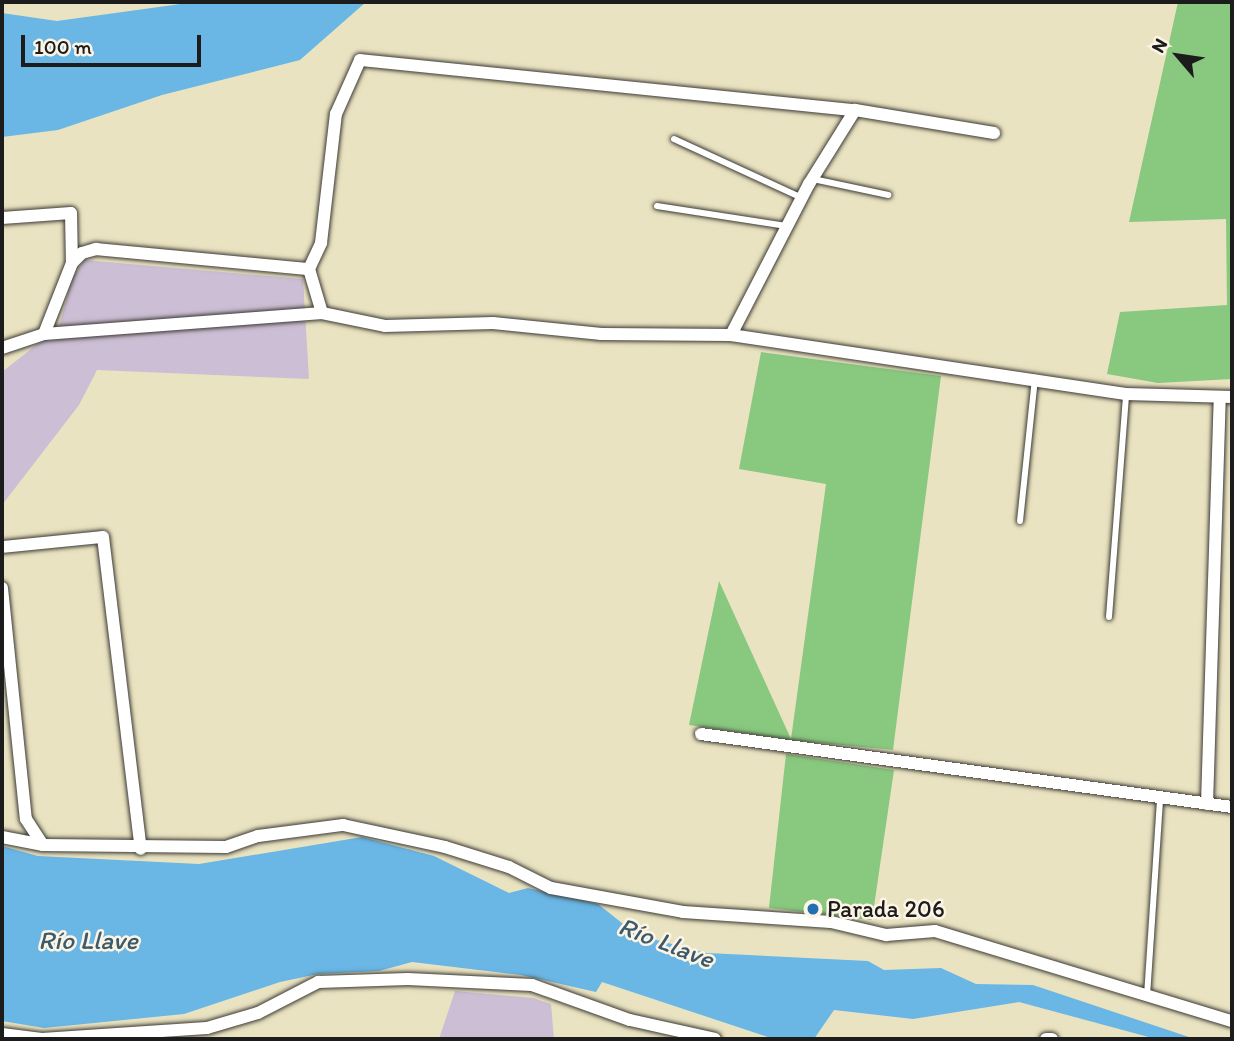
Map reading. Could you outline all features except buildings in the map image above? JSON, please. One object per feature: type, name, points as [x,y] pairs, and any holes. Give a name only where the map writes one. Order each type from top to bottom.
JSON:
[{"type":"street","points":[[323,313],[309,269],[321,243],[336,114],[360,60],[855,110],[994,133]]},
{"type":"street","points":[[731,335],[802,198],[855,110]]},
{"type":"street","points":[[2,218],[71,213],[72,263],[44,334]]},
{"type":"street","points":[[72,263],[82,253],[96,249],[309,269]]},
{"type":"street","points":[[2,348],[44,334],[323,313],[385,326],[493,323],[601,334],[731,335],[1035,377],[1126,394],[1226,398],[1207,804]]},
{"type":"street","points":[[2,547],[103,537],[141,849]]},
{"type":"street","points":[[2,588],[26,819],[43,845]]},
{"type":"street","points":[[701,734],[1232,807]]},
{"type":"street","points":[[2,837],[43,845],[141,849],[226,847],[258,836],[343,825],[445,847],[509,867],[551,888],[683,912],[831,922],[886,935],[935,931],[1232,1021]]},
{"type":"street","points":[[2,1034],[42,1039],[207,1028],[258,1013],[318,982],[408,979],[532,985],[630,1020],[715,1039]]},
{"type":"street","points":[[1045,1039],[1052,1039]]},
{"type":"lane","points":[[674,139],[802,198]]},
{"type":"lane","points":[[813,179],[888,195]]},
{"type":"lane","points":[[657,206],[788,226]]},
{"type":"lane","points":[[1020,521],[1035,377]]},
{"type":"lane","points":[[1109,617],[1126,394]]},
{"type":"lane","points":[[1147,996],[1160,796]]},
{"type":"shaded area","points":[[84,260],[303,279],[309,379],[97,370],[79,405],[2,505],[2,372],[59,327],[72,278]]},
{"type":"shaded area","points":[[455,991],[533,998],[551,1004],[554,1039],[439,1039]]},
{"type":"green space","points":[[1178,2],[1232,2],[1232,379],[1158,383],[1107,374],[1120,312],[1227,305],[1226,219],[1129,222]]},
{"type":"green space","points":[[761,352],[941,376],[893,750],[791,740],[689,725],[719,581],[791,739],[826,484],[739,469]]},
{"type":"green space","points":[[786,754],[894,770],[872,920],[769,908]]},
{"type":"water","points":[[195,2],[366,2],[300,60],[162,95],[58,130],[2,137],[2,13],[57,21]]},
{"type":"water","name":"Río Llave","points":[[362,837],[434,856],[509,893],[528,888],[598,904],[637,935],[707,953],[868,961],[884,970],[941,968],[976,984],[1033,985],[1195,1039],[1156,1039],[1019,1002],[913,1019],[834,1010],[814,1039],[774,1039],[602,982],[596,992],[521,975],[412,962],[379,971],[318,974],[280,982],[184,1014],[44,1028],[2,1021],[2,846],[38,856],[199,864]]},
{"type":"place","name":"Parada 206","points":[[813,909]]}]
